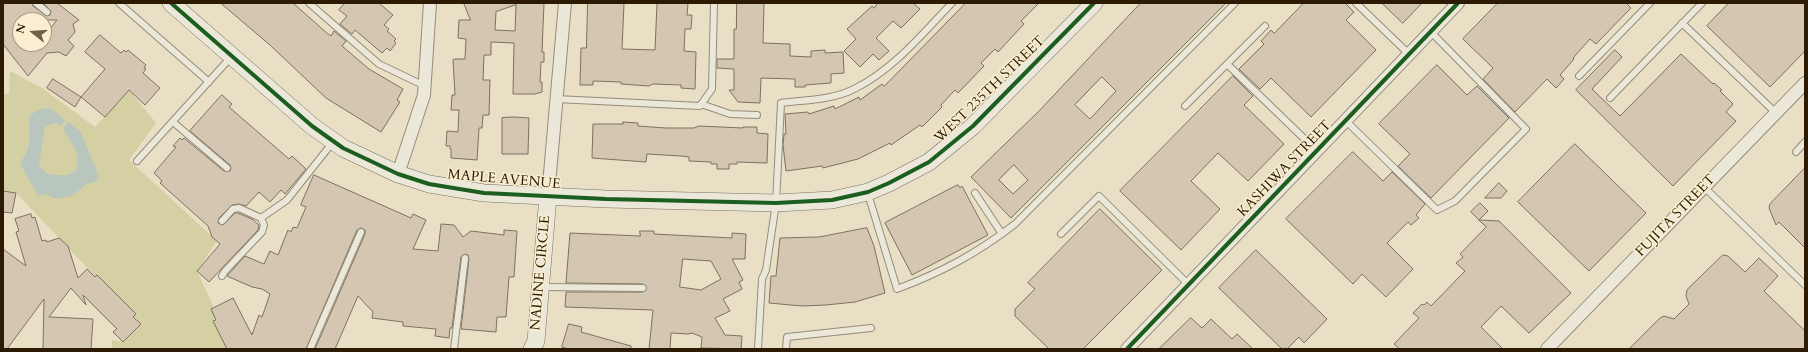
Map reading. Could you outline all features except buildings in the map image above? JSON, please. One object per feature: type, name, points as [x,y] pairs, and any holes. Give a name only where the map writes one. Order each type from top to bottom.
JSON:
[{"type":"street","name":"MAPLE AVENUE","points":[[171,3],[312,126],[333,142],[377,165],[398,174],[429,184],[463,190],[548,196],[776,203]]},
{"type":"street","points":[[398,174],[424,95],[430,3]]},
{"type":"street","points":[[548,196],[565,3]]},
{"type":"street","name":"WEST 235TH STREET","points":[[776,203],[832,200],[868,192],[911,173],[948,148],[974,126],[1094,3]]},
{"type":"street","name":"KASHIWA STREET","points":[[1127,349],[1458,3]]},
{"type":"street","name":"FUJITA STREET","points":[[1547,349],[1805,83]]},
{"type":"street","name":"NADINE CIRCLE","points":[[532,349],[536,341],[548,196]]},
{"type":"lane","points":[[36,3],[46,12]]},
{"type":"lane","points":[[119,3],[209,82]]},
{"type":"lane","points":[[309,3],[379,64],[425,86]]},
{"type":"lane","points":[[701,104],[712,90],[714,3]]},
{"type":"lane","points":[[758,349],[762,279],[766,270],[776,203],[781,103],[812,100],[856,89],[900,55],[952,3]]},
{"type":"lane","points":[[868,192],[897,289],[932,276],[974,254],[1002,234],[1026,214],[1235,3]]},
{"type":"lane","points":[[1356,3],[1409,54]]},
{"type":"lane","points":[[1579,76],[1650,3]]},
{"type":"lane","points":[[1610,98],[1702,3]]},
{"type":"lane","points":[[1682,23],[1776,113]]},
{"type":"lane","points":[[1185,106],[1265,26]]},
{"type":"lane","points":[[1346,121],[1437,210],[1455,201],[1526,129],[1431,32]]},
{"type":"lane","points":[[137,161],[232,56]]},
{"type":"lane","points":[[1228,64],[1317,151]]},
{"type":"lane","points":[[556,99],[701,104],[730,114],[757,115]]},
{"type":"lane","points":[[173,122],[227,168]]},
{"type":"lane","points":[[261,218],[287,200],[333,142]]},
{"type":"lane","points":[[1796,152],[1805,142]]},
{"type":"lane","points":[[1704,187],[1805,285]]},
{"type":"lane","points":[[975,192],[1002,234]]},
{"type":"lane","points":[[1061,234],[1099,196],[1189,285]]},
{"type":"lane","points":[[222,222],[233,209],[239,208],[261,218],[264,225],[262,232],[222,276]]},
{"type":"lane","points":[[310,349],[361,232]]},
{"type":"lane","points":[[454,349],[465,258]]},
{"type":"lane","points":[[540,287],[643,288]]},
{"type":"lane","points":[[786,349],[787,337],[871,328]]},
{"type":"shaded area","points":[[10,71],[42,88],[95,127],[129,90],[156,123],[129,160],[217,241],[197,271],[233,349],[112,349],[112,340],[123,342],[141,324],[16,193],[3,190],[3,94],[9,94]]},
{"type":"shaded area","points":[[50,108],[65,120],[61,126],[55,123],[45,126],[39,165],[46,173],[58,175],[70,174],[77,169],[77,152],[63,129],[68,122],[80,131],[98,174],[97,181],[85,185],[72,196],[57,199],[44,194],[38,196],[20,163],[29,145],[30,115],[40,109]]},
{"type":"cycle path","points":[[171,3],[312,126],[343,148],[398,174],[429,184],[484,193],[606,199],[776,203],[832,200],[868,192],[929,162],[973,126],[1094,3]]},
{"type":"cycle path","points":[[1127,349],[1458,3]]}]
